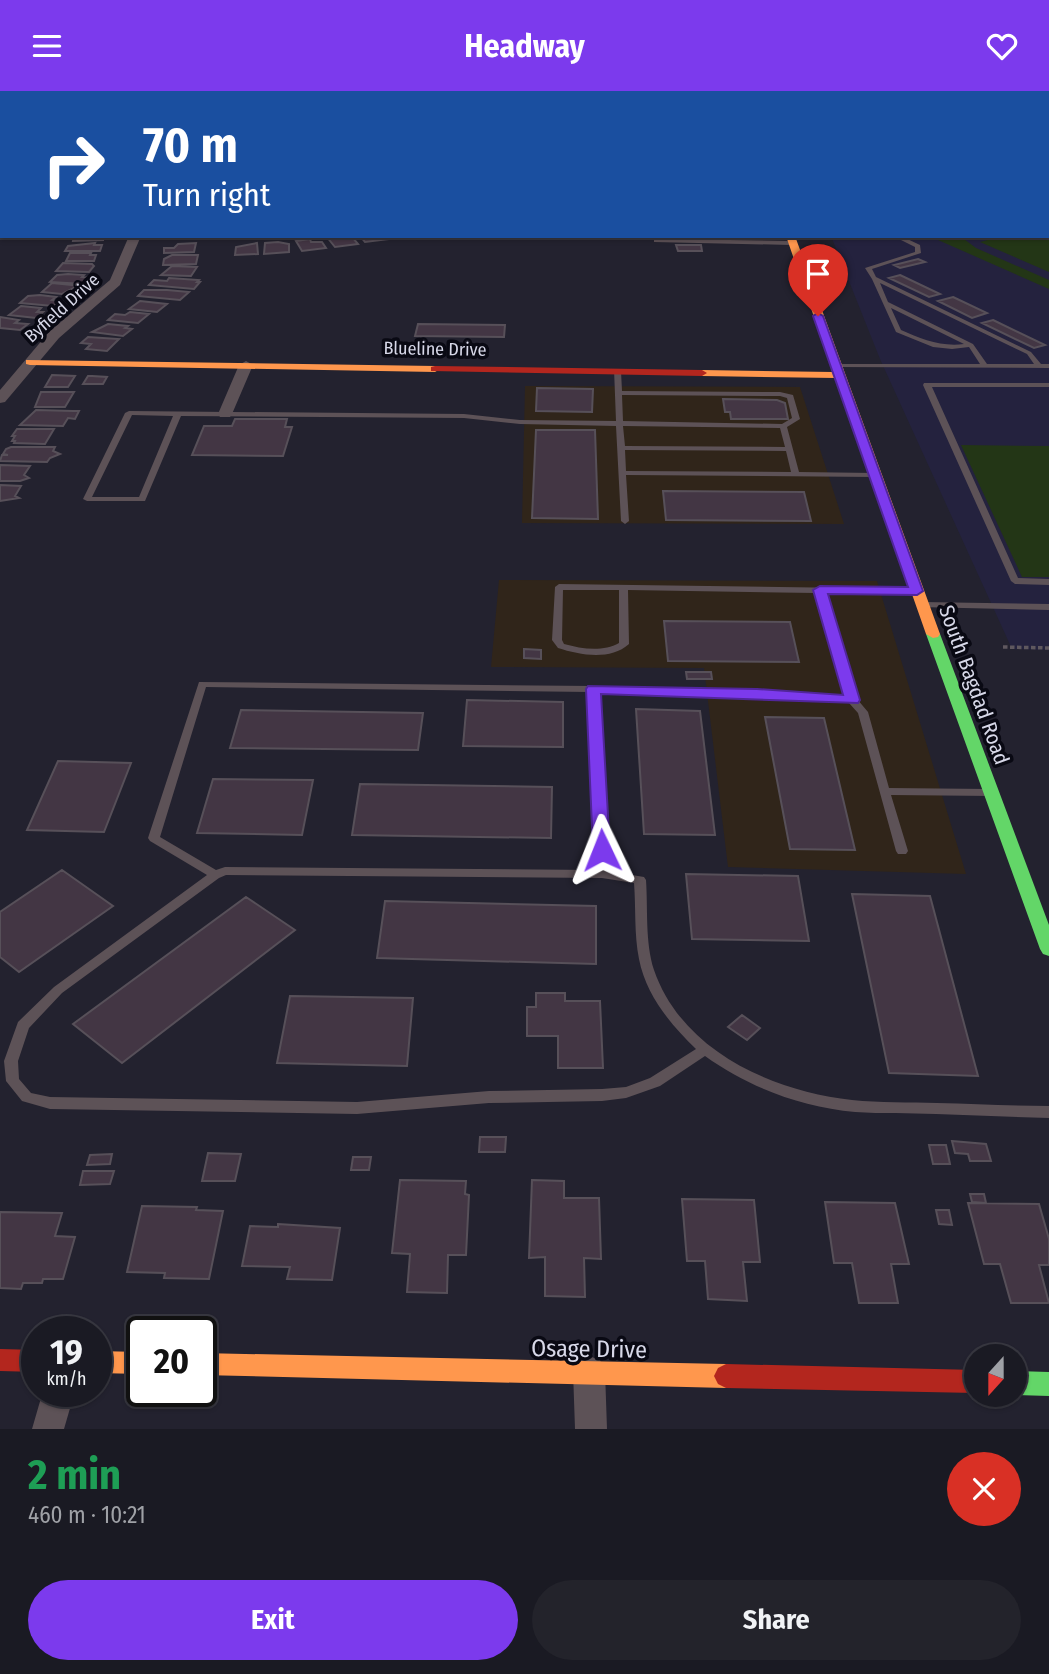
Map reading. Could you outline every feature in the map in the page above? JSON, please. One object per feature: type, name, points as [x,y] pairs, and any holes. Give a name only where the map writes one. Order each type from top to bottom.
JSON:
[{"type":"street","name":"Byfield Drive","points":[[0,399],[54,335],[116,282],[134,238]]},
{"type":"street","name":"South Bagdad Road","points":[[791,239],[919,598],[1049,949]]},
{"type":"street","name":"Blueline Drive","points":[[30,362],[617,371],[838,371]]},
{"type":"street","points":[[225,414],[246,365]]},
{"type":"street","points":[[0,1360],[21,1361]]},
{"type":"street","name":"Osage Drive","points":[[217,1364],[964,1382]]},
{"type":"street","points":[[589,1371],[591,1429]]},
{"type":"street","points":[[1027,1384],[1049,1384]]},
{"type":"street","points":[[48,1429],[54,1407]]},
{"type":"lane","points":[[900,238],[918,246],[918,253],[868,268],[898,331],[921,342],[954,348],[971,345]]},
{"type":"lane","points":[[656,241],[791,239]]},
{"type":"lane","points":[[874,278],[1029,353],[1040,366]]},
{"type":"lane","points":[[886,303],[971,345],[985,366]]},
{"type":"lane","points":[[1013,366],[1023,385]]},
{"type":"lane","points":[[838,371],[1049,366]]},
{"type":"lane","points":[[617,371],[625,521]]},
{"type":"lane","points":[[1049,385],[928,385],[1015,581],[1049,582]]},
{"type":"lane","points":[[178,413],[142,499],[87,499],[128,413],[178,413],[464,416],[520,422],[783,426],[796,419],[790,397],[780,394],[618,393]]},
{"type":"lane","points":[[783,426],[796,475]]},
{"type":"lane","points":[[621,447],[789,449]]},
{"type":"lane","points":[[622,473],[875,475]]},
{"type":"lane","points":[[623,589],[624,644],[617,650],[605,652],[561,646],[557,640],[559,587],[820,590],[1049,607]]},
{"type":"lane","points":[[820,590],[852,700],[863,712],[902,851]]},
{"type":"lane","points":[[215,875],[155,838],[202,684],[757,693],[852,700]]},
{"type":"lane","points":[[594,689],[603,874]]},
{"type":"lane","points":[[885,791],[992,793]]},
{"type":"lane","points":[[705,1050],[655,1082],[626,1092],[584,1096],[489,1097],[357,1108],[50,1103],[27,1097],[13,1081],[11,1061],[23,1026],[58,991],[215,875],[225,871],[603,874],[640,880],[647,967],[670,1014],[705,1050],[757,1080],[790,1093],[852,1106],[1049,1112]]},
{"type":"path","points":[[1003,647],[1049,648]]},
{"type":"shaded area","points":[[832,238],[1049,238],[1049,650],[1012,649],[880,359]]},
{"type":"shaded area","points":[[525,386],[800,387],[844,524],[522,523]]},
{"type":"shaded area","points":[[499,580],[877,581],[966,874],[728,867],[704,668],[491,667]]},
{"type":"green space","points":[[934,238],[963,238],[976,248],[1049,280],[1049,289]]},
{"type":"green space","points":[[995,238],[1049,238],[1049,272],[980,242]]},
{"type":"green space","points":[[961,445],[1049,446],[1049,577],[1022,577]]},
{"type":"building","points":[[74,238],[103,238],[103,240],[73,241]]},
{"type":"building","points":[[328,238],[353,238],[358,244],[335,247]]},
{"type":"building","points":[[362,238],[389,239],[365,242]]},
{"type":"building","points":[[310,239],[311,242],[322,242],[326,248],[302,251],[296,241]]},
{"type":"building","points":[[95,243],[94,245],[102,245],[100,251],[65,251],[68,246]]},
{"type":"building","points":[[196,243],[194,252],[164,253],[164,248]]},
{"type":"building","points":[[257,243],[258,254],[235,255],[236,247]]},
{"type":"building","points":[[265,243],[289,244],[289,252],[264,254]]},
{"type":"building","points":[[676,245],[701,245],[702,251],[678,251]]},
{"type":"building","points":[[70,253],[96,255],[94,261],[66,261]]},
{"type":"building","points":[[172,255],[198,255],[196,264],[163,265],[164,259]]},
{"type":"building","points":[[918,259],[925,262],[900,268],[894,265]]},
{"type":"building","points":[[63,263],[94,266],[89,272],[56,271]]},
{"type":"building","points":[[172,266],[197,267],[191,276],[161,275]]},
{"type":"building","points":[[57,275],[90,278],[84,284],[50,282]]},
{"type":"building","points":[[900,275],[940,294],[929,297],[889,278]]},
{"type":"building","points":[[169,278],[200,282],[194,289],[149,285],[154,280],[167,281]]},
{"type":"building","points":[[52,283],[78,286],[62,294],[42,292]]},
{"type":"building","points":[[144,290],[189,292],[180,300],[138,296]]},
{"type":"building","points":[[28,296],[56,297],[52,300],[61,301],[53,306],[20,303]]},
{"type":"building","points":[[953,297],[987,313],[972,318],[938,301]]},
{"type":"building","points":[[140,301],[167,304],[157,312],[129,309]]},
{"type":"building","points":[[21,306],[41,308],[37,312],[43,312],[36,318],[9,315]]},
{"type":"building","points":[[130,312],[149,314],[138,323],[108,320],[115,314],[125,315]]},
{"type":"building","points":[[0,317],[19,320],[15,323],[28,324],[20,330],[0,328]]},
{"type":"building","points":[[993,320],[1045,345],[1034,348],[982,323]]},
{"type":"building","points":[[108,324],[128,326],[125,328],[132,329],[123,336],[92,332]]},
{"type":"building","points":[[418,324],[505,325],[504,337],[415,336]]},
{"type":"building","points":[[88,337],[119,339],[107,351],[86,349],[91,344],[81,343]]},
{"type":"building","points":[[52,375],[75,376],[68,387],[45,387]]},
{"type":"building","points":[[88,376],[107,377],[103,384],[83,384]]},
{"type":"building","points":[[537,388],[593,389],[592,412],[536,411]]},
{"type":"building","points":[[41,392],[74,392],[65,407],[35,407]]},
{"type":"building","points":[[723,399],[777,400],[785,403],[788,419],[731,419],[730,412],[725,412]]},
{"type":"building","points":[[36,410],[79,411],[75,419],[68,418],[63,426],[20,425]]},
{"type":"building","points":[[235,419],[287,419],[285,427],[292,427],[283,456],[192,455],[204,426],[232,426]]},
{"type":"building","points":[[17,429],[54,429],[45,444],[14,443],[15,441],[12,441],[15,436],[12,436]]},
{"type":"building","points":[[536,430],[595,430],[598,519],[532,518]]},
{"type":"building","points":[[55,447],[53,451],[60,454],[47,462],[0,461],[2,455],[8,455],[3,454],[6,449]]},
{"type":"building","points":[[0,465],[30,466],[24,475],[29,478],[0,481]]},
{"type":"building","points":[[0,485],[21,486],[15,496],[19,498],[0,501]]},
{"type":"building","points":[[663,491],[804,492],[811,521],[666,520]]},
{"type":"building","points":[[664,621],[790,622],[799,662],[668,661]]},
{"type":"building","points":[[524,649],[541,650],[541,659],[524,658]]},
{"type":"building","points":[[686,672],[711,672],[712,679],[687,679]]},
{"type":"building","points":[[467,700],[563,702],[563,747],[463,746]]},
{"type":"building","points":[[636,709],[700,711],[715,835],[644,834]]},
{"type":"building","points":[[241,710],[423,713],[418,750],[230,748]]},
{"type":"building","points":[[765,717],[824,718],[855,850],[790,849]]},
{"type":"building","points":[[58,761],[131,763],[104,832],[27,830]]},
{"type":"building","points":[[213,779],[313,780],[302,835],[197,833]]},
{"type":"building","points":[[360,784],[552,787],[551,838],[352,835]]},
{"type":"building","points":[[62,870],[113,906],[19,972],[0,957],[0,912]]},
{"type":"building","points":[[686,874],[798,876],[809,941],[692,939]]},
{"type":"building","points":[[852,894],[930,896],[978,1076],[889,1073]]},
{"type":"building","points":[[246,897],[295,930],[122,1063],[73,1024]]},
{"type":"building","points":[[385,901],[596,906],[596,964],[377,958]]},
{"type":"building","points":[[536,993],[565,993],[565,1001],[600,1001],[603,1068],[558,1068],[558,1036],[527,1036],[527,1007],[536,1007]]},
{"type":"building","points":[[290,996],[413,998],[407,1066],[277,1063]]},
{"type":"building","points":[[742,1015],[760,1028],[747,1040],[728,1027]]},
{"type":"building","points":[[480,1137],[506,1137],[505,1152],[479,1152]]},
{"type":"building","points":[[952,1141],[986,1144],[991,1161],[970,1161],[968,1154],[955,1153]]},
{"type":"building","points":[[929,1145],[946,1145],[950,1164],[933,1164]]},
{"type":"building","points":[[208,1153],[241,1154],[235,1181],[202,1181]]},
{"type":"building","points":[[112,1154],[110,1164],[87,1165],[90,1155]]},
{"type":"building","points":[[353,1157],[371,1157],[369,1170],[351,1170]]},
{"type":"building","points":[[83,1171],[114,1171],[110,1184],[80,1185]]},
{"type":"building","points":[[400,1180],[466,1181],[465,1194],[469,1195],[466,1255],[448,1255],[447,1293],[407,1292],[410,1254],[392,1253]]},
{"type":"building","points":[[532,1180],[564,1181],[564,1198],[599,1198],[601,1259],[584,1258],[585,1297],[545,1296],[545,1257],[529,1258]]},
{"type":"building","points":[[970,1194],[984,1194],[986,1203],[972,1202]]},
{"type":"building","points":[[682,1199],[754,1200],[760,1262],[743,1262],[747,1301],[708,1299],[705,1261],[687,1261]]},
{"type":"building","points":[[825,1202],[895,1203],[909,1264],[891,1264],[898,1303],[859,1303],[852,1263],[834,1263]]},
{"type":"building","points":[[968,1203],[1039,1204],[1049,1239],[1049,1265],[1039,1265],[1049,1303],[1011,1303],[1000,1264],[984,1264]]},
{"type":"building","points":[[142,1206],[197,1207],[196,1210],[223,1211],[209,1279],[164,1278],[165,1273],[127,1272]]},
{"type":"building","points":[[936,1210],[949,1210],[952,1225],[939,1224]]},
{"type":"building","points":[[0,1212],[62,1213],[55,1236],[75,1237],[63,1279],[23,1283],[21,1289],[0,1288]]},
{"type":"building","points":[[278,1224],[340,1228],[332,1280],[287,1279],[290,1267],[242,1266],[250,1226],[278,1227]]},
{"type":"traffic: fast","points":[[933,634],[1049,949]]},
{"type":"traffic: fast","points":[[1027,1383],[1049,1384]]},
{"type":"traffic: slow","points":[[791,238],[933,634]]},
{"type":"traffic: slow","points":[[30,362],[435,369]]},
{"type":"traffic: slow","points":[[702,373],[840,375]]},
{"type":"traffic: slow","points":[[112,1362],[126,1363]]},
{"type":"traffic: slow","points":[[217,1364],[726,1376]]},
{"type":"traffic: jam","points":[[435,369],[702,373]]},
{"type":"traffic: jam","points":[[0,1360],[21,1361]]},
{"type":"traffic: jam","points":[[726,1376],[964,1382]]},
{"type":"route","points":[[602,850],[594,689],[757,693],[852,700],[820,590],[917,591],[818,316]]}]
